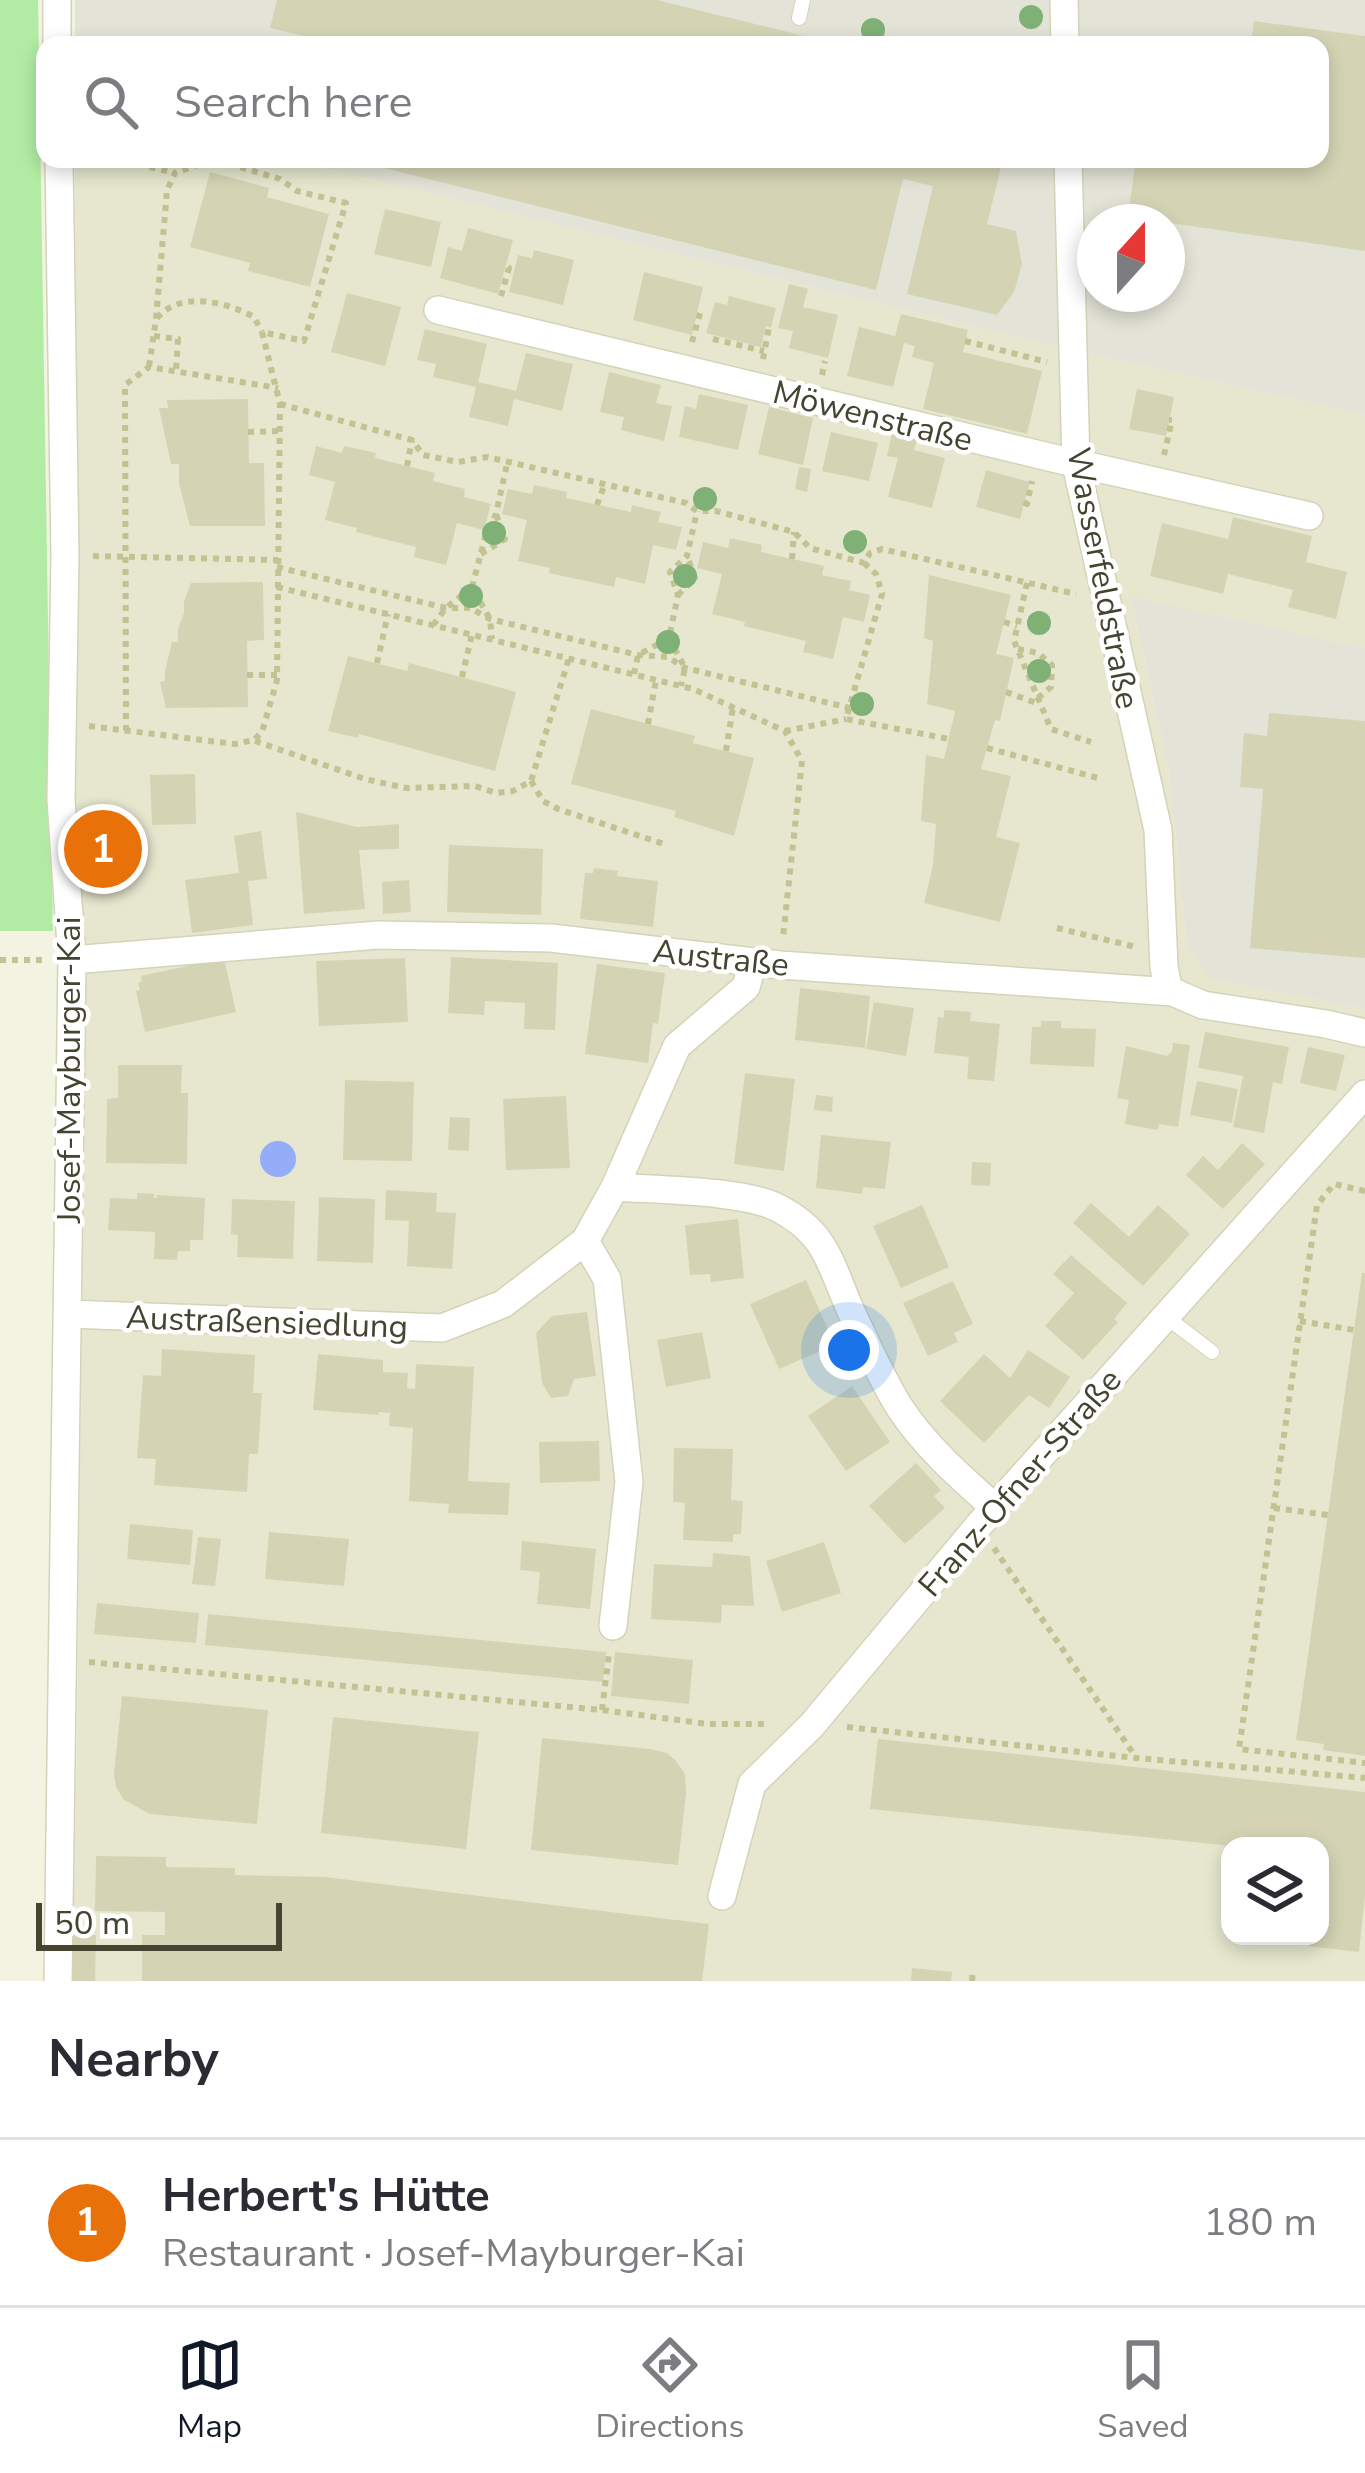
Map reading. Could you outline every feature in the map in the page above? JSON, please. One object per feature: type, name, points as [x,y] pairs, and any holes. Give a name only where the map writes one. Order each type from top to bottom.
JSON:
[{"type":"street","points":[[57,0],[57,36]]},
{"type":"street","points":[[1064,0],[1065,36]]},
{"type":"street","name":"Josef-Mayburger-Kai","points":[[58,168],[65,556],[61,799],[72,960],[58,1981]]},
{"type":"street","name":"Wasserfeldstraße","points":[[1068,168],[1076,464],[1158,830],[1163,952],[1168,987],[1173,992]]},
{"type":"street","name":"Möwenstraße","points":[[438,310],[1076,464],[1310,515]]},
{"type":"street","name":"Austraße","points":[[72,960],[378,935],[550,938],[766,963],[1173,992],[1203,1005],[1365,1034]]},
{"type":"street","name":"Austraßensiedlung","points":[[68,1314],[442,1328],[503,1304],[585,1241],[615,1187],[677,1046],[746,987],[766,963]]},
{"type":"street","name":"Franz-Ofner-Straße","points":[[722,1896],[752,1784],[812,1724],[987,1516],[1365,1094]]},
{"type":"street","points":[[615,1187],[730,1196],[776,1206],[811,1231],[834,1264],[849,1306],[899,1406],[987,1516]]},
{"type":"street","points":[[585,1241],[607,1279],[629,1482],[613,1626]]},
{"type":"lane","points":[[799,18],[803,0]]},
{"type":"lane","points":[[1165,1316],[1212,1352]]},
{"type":"path","points":[[154,168],[175,173],[189,168]]},
{"type":"path","points":[[220,175],[222,168]]},
{"type":"path","points":[[244,168],[280,179],[303,193],[346,203],[304,341],[262,332]]},
{"type":"path","points":[[126,731],[125,386],[149,367],[167,190],[175,173]]},
{"type":"path","points":[[300,206],[303,193]]},
{"type":"path","points":[[502,295],[505,267]]},
{"type":"path","points":[[156,319],[161,311],[182,303],[211,302],[254,317],[278,388],[277,675],[262,732],[254,740]]},
{"type":"path","points":[[694,335],[697,312]]},
{"type":"path","points":[[712,338],[764,349],[769,327]]},
{"type":"path","points":[[154,336],[178,339],[176,372]]},
{"type":"path","points":[[965,341],[1048,362]]},
{"type":"path","points":[[149,367],[278,388]]},
{"type":"path","points":[[280,404],[412,440],[423,455],[458,462],[487,457],[686,502],[697,511],[716,511],[794,532],[810,548],[864,563],[876,574],[882,594],[846,719]]},
{"type":"path","points":[[1161,471],[1169,420]]},
{"type":"path","points":[[248,432],[280,431]]},
{"type":"path","points":[[406,466],[412,440]]},
{"type":"path","points":[[433,625],[472,586],[507,462]]},
{"type":"path","points":[[597,505],[605,484]]},
{"type":"path","points":[[264,493],[279,493]]},
{"type":"path","points":[[677,595],[695,578],[687,556],[697,511]]},
{"type":"path","points":[[481,554],[505,539],[496,514]]},
{"type":"path","points":[[792,559],[794,532]]},
{"type":"path","points":[[864,563],[870,553],[882,549],[1109,602]]},
{"type":"path","points":[[65,556],[278,564],[446,608],[470,608],[490,619],[638,655],[668,657],[686,668],[850,708]]},
{"type":"path","points":[[681,686],[686,668],[669,638],[677,595],[670,572],[687,556]]},
{"type":"path","points":[[1027,583],[1014,641],[1038,701],[1051,729],[1091,742]]},
{"type":"path","points":[[277,586],[681,686],[785,731],[802,761],[766,963]]},
{"type":"path","points":[[472,586],[490,619],[492,639]]},
{"type":"path","points":[[377,664],[388,614]]},
{"type":"path","points":[[264,620],[277,619]]},
{"type":"path","points":[[1004,622],[1017,626]]},
{"type":"path","points":[[462,677],[472,634]]},
{"type":"path","points":[[634,674],[638,655],[669,638]]},
{"type":"path","points":[[1018,649],[1038,653],[1052,665],[1051,687],[1038,701]]},
{"type":"path","points":[[62,723],[235,744],[254,740],[365,779],[406,788],[475,786],[496,794],[531,781],[569,658]]},
{"type":"path","points":[[247,675],[277,675]]},
{"type":"path","points":[[648,724],[657,680]]},
{"type":"path","points":[[1006,692],[1038,701]]},
{"type":"path","points":[[726,751],[733,707]]},
{"type":"path","points":[[785,731],[846,719],[949,739]]},
{"type":"path","points":[[987,748],[1098,778]]},
{"type":"path","points":[[531,781],[543,802],[664,844]]},
{"type":"path","points":[[1057,928],[1163,952]]},
{"type":"path","points":[[0,960],[72,960]]},
{"type":"path","points":[[1365,1190],[1334,1184],[1316,1205],[1239,1749],[1365,1762]]},
{"type":"path","points":[[1300,1321],[1354,1330]]},
{"type":"path","points":[[1274,1508],[1328,1515]]},
{"type":"path","points":[[987,1516],[1136,1758]]},
{"type":"path","points":[[602,1710],[613,1626]]},
{"type":"path","points":[[61,1659],[708,1724],[812,1724],[1365,1778]]},
{"type":"path","points":[[972,1981],[974,1970]]},
{"type":"shaded area","points":[[75,0],[1365,0],[1365,415],[1046,344],[325,168],[1329,168],[1329,36],[75,36]]},
{"type":"shaded area","points":[[75,168],[325,168],[1046,344],[1365,415],[1365,648],[1131,598],[1169,771],[1187,946],[1213,979],[1365,1009],[1365,1981],[72,1981],[85,984],[74,766]]},
{"type":"shaded area","points":[[1131,597],[1365,648],[1365,1009],[1212,979],[1187,946],[1169,771]]},
{"type":"green space","points":[[0,0],[38,0],[36,168],[41,168],[53,931],[0,931]]},
{"type":"water","points":[[278,1141],[291,1146],[296,1159],[291,1172],[278,1177],[265,1172],[260,1159],[265,1146]]},
{"type":"building","points":[[277,0],[657,0],[804,36],[303,36],[270,28]]},
{"type":"building","points":[[1254,21],[1365,36],[1365,251],[1185,225],[1185,204],[1130,204],[1135,168],[1329,168],[1329,36],[1252,36]]},
{"type":"building","points":[[384,168],[1001,168],[987,224],[1016,231],[1022,264],[1014,292],[997,315],[907,294],[933,186],[903,179],[876,290]]},
{"type":"building","points":[[210,172],[269,188],[267,197],[329,214],[310,287],[248,271],[250,263],[190,247]]},
{"type":"building","points":[[385,209],[441,222],[431,267],[374,254]]},
{"type":"building","points":[[468,228],[513,240],[498,294],[440,278],[448,247],[462,251]]},
{"type":"building","points":[[534,250],[574,260],[563,305],[509,292],[518,255],[532,258]]},
{"type":"building","points":[[644,272],[703,287],[692,335],[633,320]]},
{"type":"building","points":[[789,284],[808,289],[803,307],[838,315],[828,358],[789,348],[793,331],[778,328]]},
{"type":"building","points":[[347,293],[401,307],[385,366],[331,352]]},
{"type":"building","points":[[729,296],[776,308],[761,347],[706,333],[715,302],[727,305]]},
{"type":"building","points":[[901,314],[968,330],[963,352],[1042,371],[1027,434],[923,409],[934,363],[912,357],[915,346],[904,343],[893,387],[847,376],[859,327],[895,336]]},
{"type":"building","points":[[425,329],[487,344],[478,382],[516,391],[526,353],[573,364],[562,411],[514,399],[508,426],[469,417],[476,387],[433,377],[436,364],[417,360]]},
{"type":"building","points":[[609,372],[661,385],[656,403],[672,406],[664,441],[621,430],[624,417],[600,412]]},
{"type":"building","points":[[1137,389],[1174,397],[1166,436],[1129,429]]},
{"type":"building","points":[[699,394],[748,405],[738,450],[679,437],[685,406],[696,409]]},
{"type":"building","points":[[248,399],[249,463],[264,463],[265,526],[190,526],[179,464],[171,464],[159,408],[168,408],[167,400]]},
{"type":"building","points":[[769,407],[813,418],[803,465],[758,454]]},
{"type":"building","points":[[831,432],[878,443],[869,481],[822,471]]},
{"type":"building","points":[[892,433],[917,439],[914,450],[945,458],[932,508],[888,497],[898,458],[887,456]]},
{"type":"building","points":[[316,446],[342,453],[344,446],[376,453],[375,458],[435,473],[433,481],[465,489],[464,497],[491,504],[484,530],[457,523],[446,565],[414,557],[416,547],[325,520],[335,482],[309,475]]},
{"type":"building","points":[[799,467],[811,469],[807,492],[795,489]]},
{"type":"building","points":[[986,470],[1030,482],[1020,519],[976,507]]},
{"type":"building","points":[[534,485],[567,492],[566,498],[631,512],[632,505],[661,512],[658,522],[682,527],[676,550],[653,545],[645,584],[616,577],[614,587],[518,561],[527,520],[502,514],[508,489],[532,494]]},
{"type":"building","points":[[1233,517],[1312,536],[1306,562],[1347,572],[1336,619],[1288,607],[1293,590],[1228,574],[1223,594],[1150,576],[1162,523],[1228,539]]},
{"type":"building","points":[[730,538],[762,545],[761,552],[824,566],[822,575],[851,581],[849,590],[870,595],[864,622],[843,617],[833,659],[803,652],[806,641],[712,614],[722,574],[697,568],[703,542],[728,548]]},
{"type":"building","points":[[929,575],[1011,595],[996,654],[1014,658],[1000,721],[995,720],[981,769],[1011,776],[996,837],[1020,843],[1000,922],[924,903],[936,824],[921,821],[926,755],[944,759],[955,711],[927,704],[933,641],[924,638]]},
{"type":"building","points":[[263,582],[264,640],[247,641],[248,707],[166,708],[160,682],[165,681],[172,642],[178,642],[191,583]]},
{"type":"building","points":[[348,656],[407,671],[409,663],[516,692],[495,771],[359,734],[358,738],[328,731]]},
{"type":"building","points":[[591,709],[695,736],[693,743],[754,758],[734,836],[674,817],[676,811],[571,784]]},
{"type":"building","points":[[1269,713],[1365,721],[1365,958],[1250,948],[1263,789],[1240,787],[1244,733],[1267,736]]},
{"type":"building","points":[[195,774],[196,824],[152,825],[150,775]]},
{"type":"building","points":[[296,812],[357,827],[399,824],[399,849],[359,850],[365,909],[304,914]]},
{"type":"building","points":[[261,831],[267,879],[248,881],[253,925],[192,933],[185,880],[239,873],[234,836]]},
{"type":"building","points":[[449,845],[543,849],[541,915],[447,912]]},
{"type":"building","points":[[594,868],[658,881],[653,927],[580,919],[585,873],[593,873]]},
{"type":"building","points":[[409,880],[411,912],[383,914],[382,882]]},
{"type":"building","points":[[451,957],[558,963],[555,1030],[524,1029],[525,1003],[485,1001],[484,1015],[448,1013]]},
{"type":"building","points":[[224,958],[236,1012],[145,1032],[136,991],[141,976]]},
{"type":"building","points":[[405,958],[408,1022],[319,1026],[316,961]]},
{"type":"building","points":[[597,964],[665,973],[648,1063],[585,1054]]},
{"type":"building","points":[[800,988],[870,996],[865,1048],[795,1040]]},
{"type":"building","points":[[874,1002],[914,1008],[906,1056],[866,1049]]},
{"type":"building","points":[[944,1010],[971,1012],[970,1021],[1000,1024],[994,1081],[967,1079],[969,1057],[934,1053],[938,1017],[944,1018]]},
{"type":"building","points":[[1041,1021],[1061,1021],[1061,1028],[1096,1029],[1094,1067],[1030,1064],[1032,1027],[1041,1027]]},
{"type":"building","points":[[1205,1032],[1289,1047],[1282,1084],[1273,1082],[1264,1133],[1233,1127],[1243,1076],[1198,1068]]},
{"type":"building","points":[[1173,1043],[1190,1045],[1178,1127],[1159,1124],[1158,1130],[1125,1124],[1129,1100],[1117,1098],[1126,1046],[1167,1056]]},
{"type":"building","points":[[1308,1047],[1345,1055],[1336,1091],[1300,1083]]},
{"type":"building","points":[[118,1065],[182,1065],[181,1093],[188,1093],[187,1164],[106,1163],[107,1099],[118,1098]]},
{"type":"building","points":[[745,1073],[795,1079],[784,1171],[734,1164]]},
{"type":"building","points":[[345,1080],[414,1082],[412,1161],[343,1160]]},
{"type":"building","points":[[1197,1081],[1238,1089],[1232,1123],[1190,1115]]},
{"type":"building","points":[[816,1095],[833,1097],[832,1112],[814,1110]]},
{"type":"building","points":[[566,1096],[570,1168],[506,1170],[503,1099]]},
{"type":"building","points":[[450,1117],[470,1118],[469,1151],[448,1150]]},
{"type":"building","points":[[821,1135],[891,1142],[885,1189],[863,1187],[862,1194],[816,1188]]},
{"type":"building","points":[[1242,1143],[1265,1164],[1223,1209],[1186,1175],[1203,1156],[1218,1170]]},
{"type":"building","points":[[972,1162],[991,1163],[990,1186],[971,1185]]},
{"type":"building","points":[[386,1190],[437,1193],[436,1212],[456,1213],[452,1269],[407,1266],[409,1221],[385,1220]]},
{"type":"building","points":[[137,1193],[154,1194],[154,1198],[205,1198],[203,1240],[190,1240],[190,1251],[178,1251],[177,1260],[154,1259],[155,1232],[108,1230],[110,1198],[137,1199]]},
{"type":"building","points":[[319,1197],[375,1199],[373,1263],[317,1261]]},
{"type":"building","points":[[232,1199],[295,1201],[293,1259],[237,1257],[238,1235],[231,1234]]},
{"type":"building","points":[[1091,1203],[1129,1237],[1158,1205],[1190,1234],[1143,1286],[1073,1223]]},
{"type":"building","points":[[922,1205],[949,1267],[901,1288],[873,1226]]},
{"type":"building","points":[[738,1219],[744,1278],[711,1282],[710,1274],[690,1275],[685,1225]]},
{"type":"building","points":[[1071,1255],[1127,1303],[1114,1319],[1118,1322],[1083,1360],[1045,1326],[1074,1293],[1053,1274]]},
{"type":"building","points":[[1362,1273],[1365,1756],[1323,1750],[1324,1744],[1296,1740]]},
{"type":"building","points":[[806,1280],[835,1345],[779,1369],[750,1304]]},
{"type":"building","points":[[953,1281],[973,1324],[954,1333],[958,1342],[928,1356],[903,1303]]},
{"type":"building","points":[[587,1312],[596,1376],[574,1379],[568,1396],[551,1398],[542,1383],[536,1333],[552,1316]]},
{"type":"building","points":[[702,1332],[711,1378],[666,1387],[657,1340]]},
{"type":"building","points":[[162,1349],[255,1355],[253,1393],[262,1393],[258,1454],[249,1454],[247,1492],[154,1485],[156,1459],[137,1458],[143,1375],[161,1376]]},
{"type":"building","points":[[1028,1350],[1070,1377],[1049,1408],[1029,1395],[984,1443],[940,1401],[984,1354],[1010,1378]]},
{"type":"building","points":[[318,1354],[383,1360],[383,1372],[408,1373],[407,1388],[415,1389],[416,1364],[474,1367],[468,1481],[510,1483],[508,1515],[448,1513],[449,1504],[409,1501],[413,1428],[389,1426],[390,1413],[313,1410]]},
{"type":"building","points":[[852,1386],[890,1442],[846,1471],[808,1416]]},
{"type":"building","points":[[599,1441],[600,1481],[540,1483],[539,1442]]},
{"type":"building","points":[[674,1448],[733,1449],[731,1500],[743,1501],[741,1534],[733,1534],[733,1542],[683,1540],[685,1503],[673,1502]]},
{"type":"building","points":[[916,1463],[941,1490],[934,1496],[945,1508],[905,1544],[869,1506]]},
{"type":"building","points":[[130,1524],[193,1530],[190,1565],[127,1559]]},
{"type":"building","points":[[269,1532],[349,1539],[344,1586],[265,1579]]},
{"type":"building","points":[[198,1537],[221,1539],[215,1586],[192,1584]]},
{"type":"building","points":[[522,1541],[596,1549],[590,1609],[537,1604],[540,1572],[520,1570]]},
{"type":"building","points":[[824,1542],[841,1593],[782,1612],[766,1561]]},
{"type":"building","points":[[713,1553],[750,1556],[754,1606],[722,1605],[721,1623],[651,1619],[654,1564],[712,1567]]},
{"type":"building","points":[[97,1603],[199,1613],[196,1643],[94,1634]]},
{"type":"building","points":[[208,1614],[606,1652],[603,1682],[205,1645]]},
{"type":"building","points":[[615,1652],[693,1660],[689,1704],[611,1696]]},
{"type":"building","points":[[122,1696],[268,1710],[257,1824],[150,1814],[124,1800],[114,1774]]},
{"type":"building","points":[[333,1717],[479,1732],[466,1849],[321,1833]]},
{"type":"building","points":[[542,1738],[650,1749],[676,1761],[685,1774],[686,1793],[678,1865],[531,1850]]},
{"type":"building","points":[[878,1739],[1365,1792],[1365,1895],[1359,1952],[1307,1946],[1329,1945],[1329,1837],[1221,1837],[1221,1845],[870,1809]]},
{"type":"building","points":[[96,1856],[166,1857],[166,1867],[235,1868],[235,1875],[325,1877],[709,1924],[702,1981],[142,1981],[142,1935],[165,1935],[165,1912],[95,1911]]},
{"type":"building","points":[[70,1935],[96,1935],[95,1981],[69,1981]]},
{"type":"building","points":[[912,1968],[952,1972],[951,1981],[911,1981]]},
{"type":"place","name":"Herbert's Hütte","points":[[103,849]]}]
